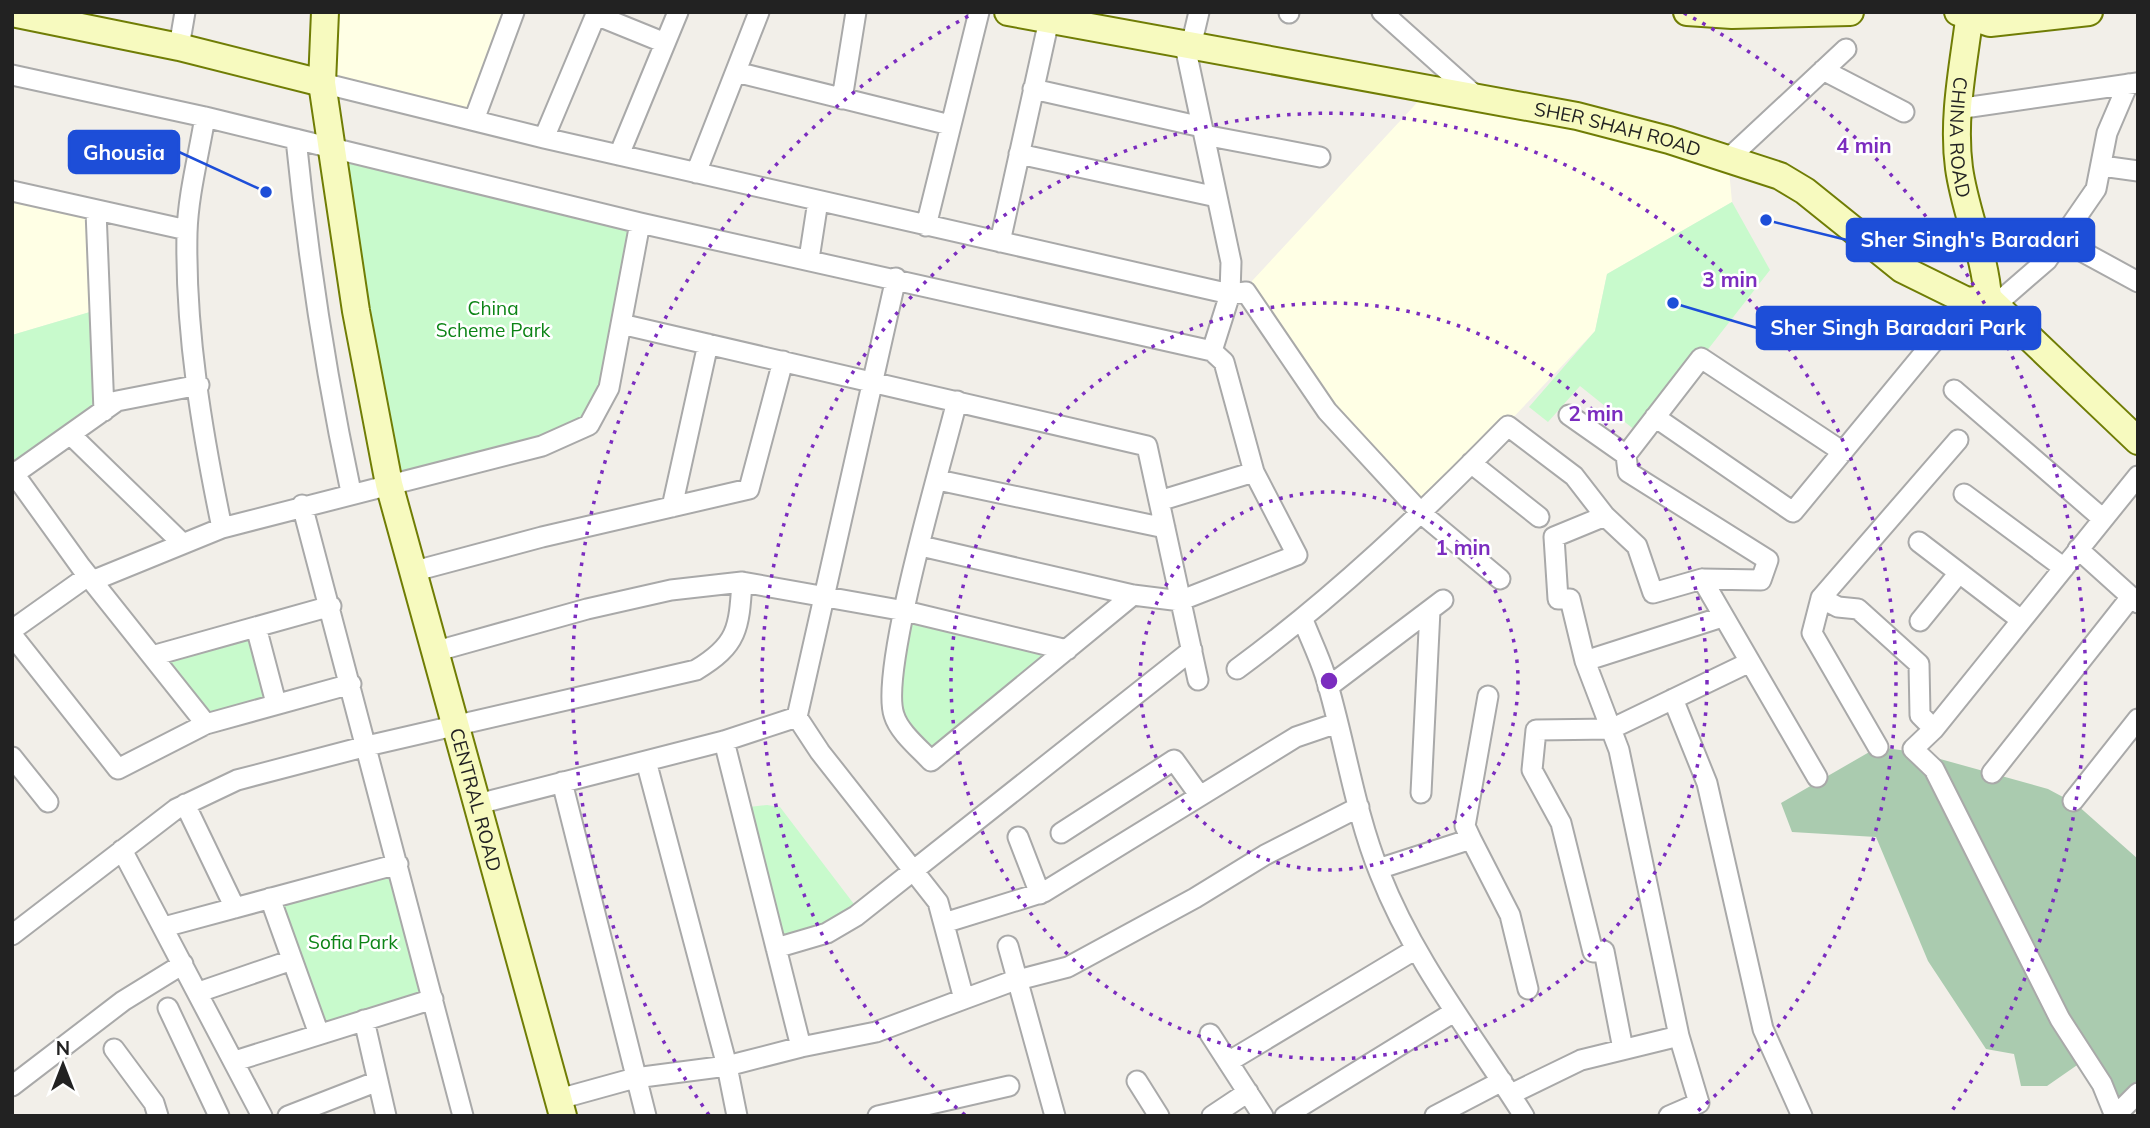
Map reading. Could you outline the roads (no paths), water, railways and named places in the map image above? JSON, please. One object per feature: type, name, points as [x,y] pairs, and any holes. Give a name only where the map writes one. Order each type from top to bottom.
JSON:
[{"type":"main road","name":"CENTRAL ROAD","points":[[326,12],[323,83],[356,311],[389,484],[415,570],[561,1107]]},
{"type":"main road","name":"SHER SHAH ROAD","points":[[1008,12],[1577,116],[1780,176],[1805,191],[1902,269],[1983,302],[2138,441]]},
{"type":"main road","points":[[1688,12],[1732,15],[1850,12]]},
{"type":"main road","points":[[1966,13],[1990,23],[2089,12]]},
{"type":"main road","points":[[12,13],[179,47],[323,83]]},
{"type":"main road","name":"CHINA ROAD","points":[[1966,13],[1957,109],[1959,166],[1971,225],[1986,273],[1983,302]]},
{"type":"street","points":[[179,47],[185,12]]},
{"type":"street","points":[[474,120],[514,12]]},
{"type":"street","points":[[619,155],[678,12]]},
{"type":"street","points":[[696,173],[759,12]]},
{"type":"street","points":[[842,99],[856,12]]},
{"type":"street","points":[[926,226],[979,12]]},
{"type":"street","points":[[1199,12],[1188,46],[1231,262],[1230,293],[1212,351]]},
{"type":"street","points":[[1382,12],[1478,98]]},
{"type":"street","points":[[544,138],[596,14],[665,43]]},
{"type":"street","points":[[1000,242],[1033,89],[1045,17]]},
{"type":"street","points":[[1728,159],[1846,50]]},
{"type":"street","points":[[1824,71],[1904,112]]},
{"type":"street","points":[[736,72],[950,125]]},
{"type":"street","points":[[12,75],[205,117],[640,223],[1212,351],[1224,362],[1254,472],[1297,555],[1184,600],[1133,595],[921,546]]},
{"type":"street","points":[[323,83],[544,138],[926,226],[1230,293],[1246,292],[1327,411],[1422,514],[1500,579]]},
{"type":"street","points":[[1957,109],[2133,83]]},
{"type":"street","points":[[1655,417],[1793,512],[1843,452],[1983,302],[2047,260],[2096,190],[2107,133],[2133,83]]},
{"type":"street","points":[[1033,89],[1320,157]]},
{"type":"street","points":[[205,117],[187,230],[190,317],[210,469],[222,528]]},
{"type":"street","points":[[296,139],[309,268],[328,381],[351,492]]},
{"type":"street","points":[[1019,153],[1217,197]]},
{"type":"street","points":[[2102,166],[2138,171]]},
{"type":"street","points":[[12,191],[187,230]]},
{"type":"street","points":[[809,259],[818,201]]},
{"type":"street","points":[[96,211],[104,411]]},
{"type":"street","points":[[351,684],[206,724],[118,769],[12,633],[90,579],[222,528],[351,492],[542,446],[589,425],[609,388],[640,223]]},
{"type":"street","points":[[2061,240],[2138,282]]},
{"type":"street","points":[[895,278],[797,717],[820,752],[938,902],[964,999]]},
{"type":"street","points":[[621,324],[1147,446],[1184,600],[1198,680]]},
{"type":"street","points":[[672,507],[708,344]]},
{"type":"street","points":[[1237,669],[1303,620],[1422,514],[1508,426],[1574,476],[1605,516],[1637,547],[1653,593],[1702,579],[1761,580],[1768,560],[1628,472],[1626,455],[1702,358],[1843,452]]},
{"type":"street","points":[[415,570],[749,489],[783,361]]},
{"type":"street","points":[[199,385],[117,401],[72,436],[13,473],[90,579],[206,724]]},
{"type":"street","points":[[1954,390],[2103,519]]},
{"type":"street","points":[[957,401],[905,611],[890,693],[894,717],[930,761],[1133,595]]},
{"type":"street","points":[[1569,415],[1626,455]]},
{"type":"street","points":[[72,436],[182,543]]},
{"type":"street","points":[[1878,747],[1812,633],[1821,598],[1958,440]]},
{"type":"street","points":[[1471,463],[1539,517]]},
{"type":"street","points":[[1159,501],[1254,472]]},
{"type":"street","points":[[2138,476],[1934,729],[1913,749],[1934,769],[2054,1007],[2102,1084],[2115,1116],[2138,1093]]},
{"type":"street","points":[[938,480],[1165,528]]},
{"type":"street","points":[[1964,494],[2064,568]]},
{"type":"street","points":[[302,505],[331,606],[463,1116]]},
{"type":"street","points":[[1605,516],[1554,537],[1558,599],[1570,599],[1585,661],[1619,750],[1679,1036],[1699,1104],[1669,1116]]},
{"type":"street","points":[[1919,542],[2021,620]]},
{"type":"street","points":[[1992,774],[2134,600],[2078,549]]},
{"type":"street","points":[[1920,621],[1959,573]]},
{"type":"street","points":[[1702,579],[1817,777]]},
{"type":"street","points":[[12,935],[185,804],[237,780],[457,724],[696,670],[715,659],[738,630],[742,582]]},
{"type":"street","points":[[437,651],[659,593],[742,582],[905,611],[1067,650]]},
{"type":"street","points":[[1821,598],[1838,607],[1858,609],[1919,664],[1920,715],[1934,729]]},
{"type":"street","points":[[1328,688],[1436,605],[1421,793]]},
{"type":"street","points":[[152,656],[331,606]]},
{"type":"street","points":[[1585,661],[1716,619]]},
{"type":"street","points":[[1303,620],[1328,688],[1378,869],[1416,948],[1454,1012],[1524,1116]]},
{"type":"street","points":[[256,628],[276,703]]},
{"type":"street","points":[[776,948],[827,933],[914,871],[1192,650]]},
{"type":"street","points":[[1623,1049],[1604,951],[1593,952],[1561,823],[1532,770],[1536,730],[1611,729],[1750,662]]},
{"type":"street","points":[[1488,696],[1465,826],[1510,915],[1528,989]]},
{"type":"street","points":[[1673,699],[1707,783],[1763,1029],[1802,1116]]},
{"type":"street","points":[[478,804],[724,741],[797,717]]},
{"type":"street","points":[[2073,801],[2138,719]]},
{"type":"street","points":[[944,923],[1040,894],[1296,737],[1337,723]]},
{"type":"street","points":[[724,741],[801,1047]]},
{"type":"street","points":[[12,757],[19,780],[48,802]]},
{"type":"street","points":[[1061,833],[1174,760],[1200,796]]},
{"type":"street","points":[[646,761],[727,1066],[737,1116]]},
{"type":"street","points":[[562,782],[646,1116]]},
{"type":"street","points":[[185,804],[235,908]]},
{"type":"street","points":[[561,1107],[635,1078],[727,1066],[876,1032],[1017,980],[1068,967],[1184,905],[1265,855],[1359,807]]},
{"type":"street","points":[[1018,837],[1040,894]]},
{"type":"street","points":[[1378,869],[1471,839]]},
{"type":"street","points":[[122,850],[235,1060],[262,1116]]},
{"type":"street","points":[[164,927],[398,864]]},
{"type":"street","points":[[270,898],[319,1034]]},
{"type":"street","points":[[1008,946],[1055,1116]]},
{"type":"street","points":[[1228,1062],[1416,948]]},
{"type":"street","points":[[199,992],[292,960]]},
{"type":"street","points":[[12,1086],[123,1001],[183,964]]},
{"type":"street","points":[[235,1060],[433,999]]},
{"type":"street","points":[[168,1007],[219,1116]]},
{"type":"street","points":[[1285,1116],[1454,1012]]},
{"type":"street","points":[[363,1020],[386,1116]]},
{"type":"street","points":[[1210,1034],[1263,1116]]},
{"type":"street","points":[[1435,1116],[1580,1060],[1679,1036]]},
{"type":"street","points":[[114,1049],[154,1103],[158,1116]]},
{"type":"street","points":[[1137,1081],[1159,1116]]},
{"type":"street","points":[[288,1116],[378,1082]]},
{"type":"street","points":[[878,1116],[914,1112],[1009,1086]]},
{"type":"street","points":[[1212,1116],[1248,1092]]},
{"type":"place","name":"Ghousia","points":[[266,192]]},
{"type":"place","name":"Sher Singh's Baradari","points":[[1766,220]]},
{"type":"place","name":"Sher Singh Baradari Park","points":[[1673,303]]},
{"type":"park label","name":"China Scheme Park","points":[[493,319]]},
{"type":"park label","name":"Sofia Park","points":[[353,942]]}]
